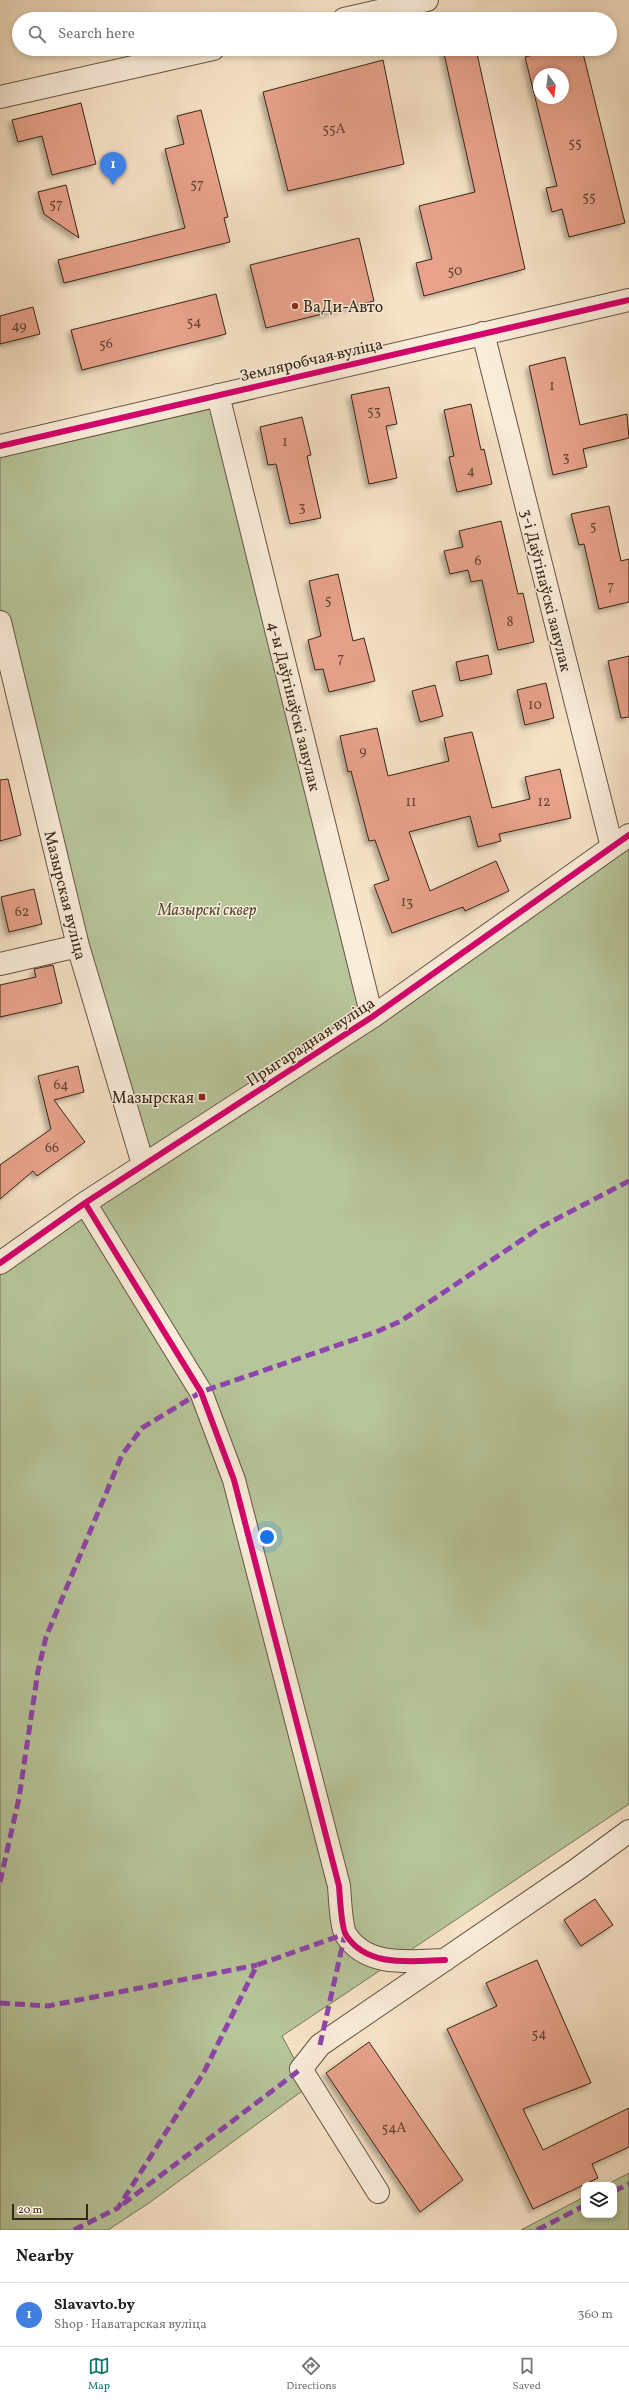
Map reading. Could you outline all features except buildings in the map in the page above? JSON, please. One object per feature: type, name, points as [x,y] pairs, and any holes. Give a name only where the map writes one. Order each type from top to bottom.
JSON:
[{"type":"street","points":[[375,12],[428,0]]},
{"type":"street","points":[[0,97],[181,56]]},
{"type":"street","name":"Земляробчая вуліца","points":[[0,446],[483,332],[629,300]]},
{"type":"street","name":"3-і Даўгінаўскі завулак","points":[[483,332],[620,841]]},
{"type":"street","name":"4-ы Даўгінаўскі завулак","points":[[218,395],[372,1017]]},
{"type":"street","name":"Мазырская вуліца","points":[[0,622],[78,946],[143,1164]]},
{"type":"street","name":"Прыгарадная вуліца","points":[[0,1263],[85,1202],[372,1017],[620,841]]},
{"type":"street","points":[[0,964],[78,946]]},
{"type":"street","points":[[85,1202],[201,1392],[234,1480],[339,1886],[345,1934],[363,1953],[396,1962],[445,1960]]},
{"type":"street","points":[[378,2192],[301,2069],[320,2045],[576,1870],[629,1831]]},
{"type":"green space","name":"Мазырскі сквер","points":[[218,395],[372,1017],[143,1164],[0,622],[0,446]]},
{"type":"green space","points":[[629,840],[629,1804],[282,2036],[309,2086],[149,2203],[108,2230],[0,2230],[0,1267]]},
{"type":"green space","points":[[629,2173],[629,2230],[521,2230],[581,2199],[581,2218],[617,2218],[617,2182],[612,2182]]},
{"type":"marked path","points":[[0,1882],[19,1798],[38,1671],[46,1637],[122,1455],[142,1428],[201,1392],[376,1332],[401,1321],[541,1227],[629,1181]]},
{"type":"marked path","points":[[320,2045],[345,1934]]},
{"type":"marked path","points":[[74,2230],[118,2208],[204,2072],[257,1965],[345,1934]]},
{"type":"marked path","points":[[0,2003],[48,2006],[257,1965]]},
{"type":"marked path","points":[[123,2204],[301,2069]]},
{"type":"marked path","points":[[617,2190],[629,2184]]},
{"type":"marked path","points":[[537,2230],[581,2208]]},
{"type":"cycle path","points":[[0,446],[629,300]]},
{"type":"cycle path","points":[[0,1263],[85,1203],[372,1017],[629,835]]},
{"type":"cycle path","points":[[85,1203],[201,1392],[234,1480],[339,1886],[344,1931],[355,1946],[378,1958],[404,1961],[445,1960]]},
{"type":"place","name":"Slavavto.by","points":[[113,185]]},
{"type":"place","name":"ВаДи-Авто","points":[[295,306]]},
{"type":"place","name":"Мазырская","points":[[202,1097]]}]
